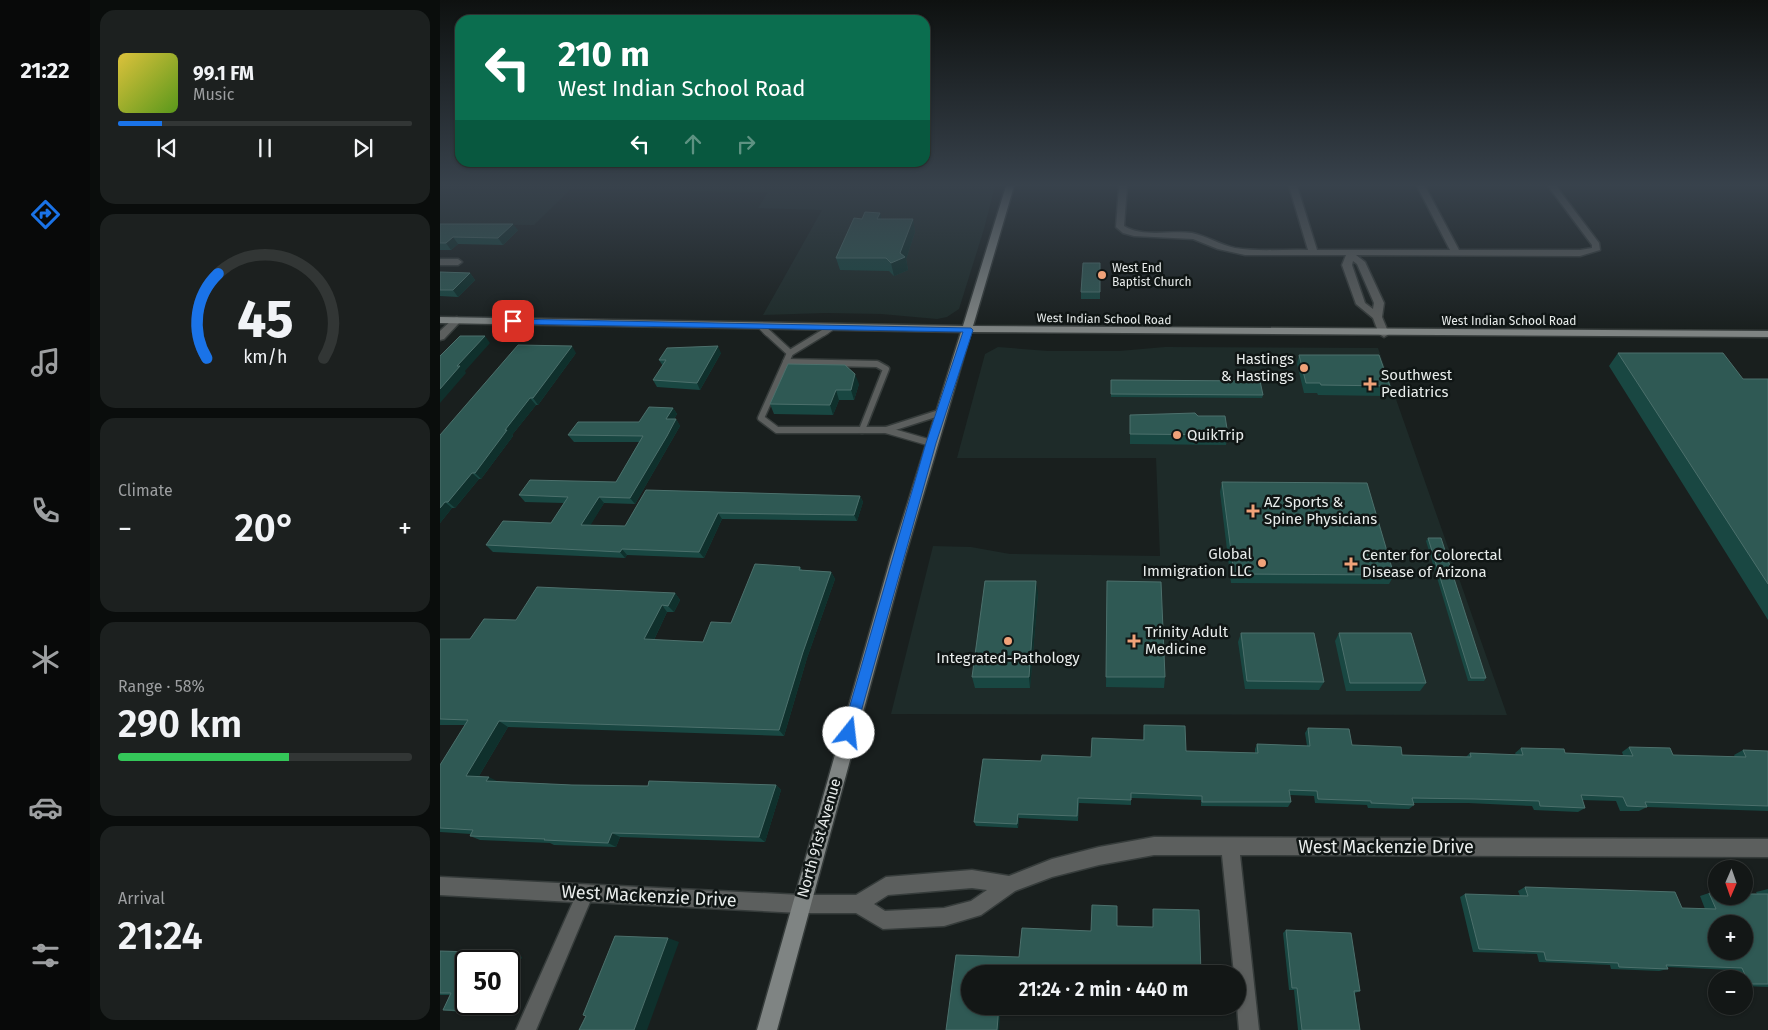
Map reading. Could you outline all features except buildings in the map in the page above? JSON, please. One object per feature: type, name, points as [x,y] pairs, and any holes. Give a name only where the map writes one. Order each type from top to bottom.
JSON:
[{"type":"main road","name":"North 91st Avenue","points":[[767,1030],[800,904],[931,443],[968,330],[996,234]]},
{"type":"main road","name":"West Indian School Road","points":[[440,320],[968,330],[1384,334],[1768,334]]},
{"type":"street","points":[[1179,234],[1195,236],[1228,249],[1245,252],[1350,254],[1456,252],[1580,253],[1596,250],[1596,245],[1588,234]]},
{"type":"street","points":[[1308,234],[1313,252]]},
{"type":"street","points":[[1446,234],[1456,252]]},
{"type":"street","points":[[1350,254],[1362,262],[1379,303],[1378,317],[1384,334]]},
{"type":"street","points":[[1350,254],[1347,265],[1361,304],[1378,317]]},
{"type":"street","points":[[440,262],[458,262]]},
{"type":"street","points":[[1354,284],[1371,284]]},
{"type":"street","points":[[440,337],[457,320]]},
{"type":"street","name":"West Mackenzie Drive","points":[[440,886],[800,904],[858,904],[883,920],[944,917],[975,909],[1009,885],[1052,868],[1154,846],[1768,848]]},
{"type":"street","points":[[1230,846],[1249,1030]]},
{"type":"street","points":[[858,904],[886,886],[972,879],[1009,885]]},
{"type":"street","points":[[526,1030],[586,892]]},
{"type":"lane","points":[[761,327],[790,353]]},
{"type":"lane","points":[[833,327],[790,353],[761,418],[776,430],[886,430],[931,443]]},
{"type":"lane","points":[[786,362],[877,364],[886,369],[862,430]]},
{"type":"lane","points":[[886,430],[942,412]]},
{"type":"shaded area","points":[[808,234],[982,234],[959,309],[947,317],[937,319],[881,314],[826,313],[763,315]]},
{"type":"shaded area","points":[[998,347],[1048,351],[1119,351],[1165,347],[1378,348],[1507,715],[891,714],[933,546],[971,547],[1010,554],[1160,556],[1156,458],[957,458],[985,354]]},
{"type":"place","name":"West End Baptist Church","points":[[1102,275]]},
{"type":"place","name":"Hastings & Hastings","points":[[1304,368]]},
{"type":"place","name":"Southwest Pediatrics","points":[[1370,384]]},
{"type":"place","name":"QuikTrip","points":[[1177,435]]},
{"type":"place","name":"AZ Sports & Spine Physicians","points":[[1253,511]]},
{"type":"place","name":"Global Immigration LLC","points":[[1262,563]]},
{"type":"place","name":"Center for Colorectal Disease of Arizona","points":[[1351,564]]},
{"type":"place","name":"Integrated-Pathology","points":[[1008,641]]},
{"type":"place","name":"Trinity Adult Medicine","points":[[1134,641]]},
{"type":"route","points":[[513,321],[968,330],[931,443],[849,733]]}]
